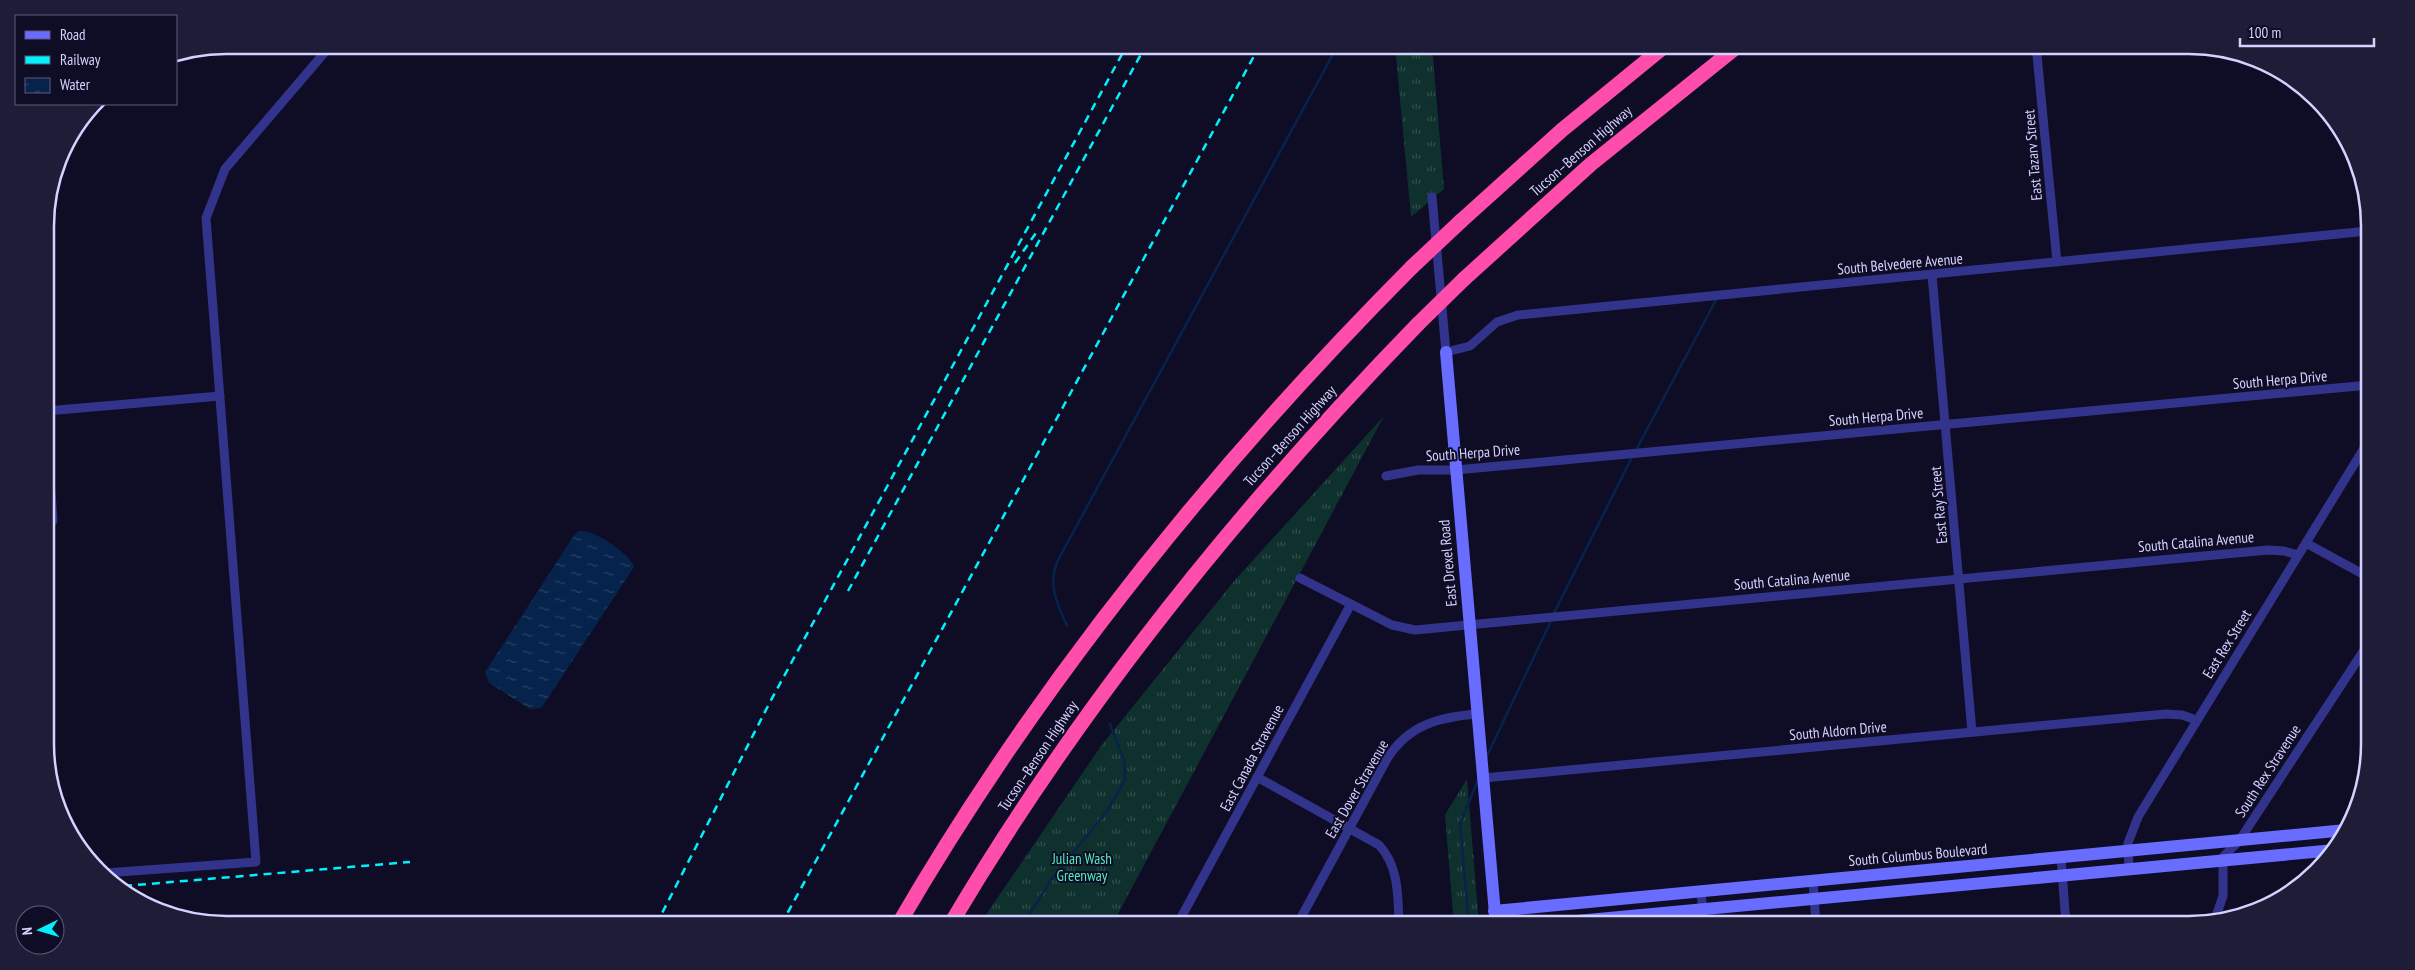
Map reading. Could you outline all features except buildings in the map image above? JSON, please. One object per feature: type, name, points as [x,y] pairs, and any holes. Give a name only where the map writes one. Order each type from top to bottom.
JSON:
[{"type":"highway","name":"Tucson–Benson Highway","points":[[904,916],[949,842],[1060,677],[1132,580],[1268,417],[1412,267],[1461,221],[1562,130],[1655,54]]},
{"type":"highway","name":"Tucson–Benson Highway","points":[[956,916],[1046,774],[1122,666],[1176,596],[1287,464],[1418,324],[1464,279],[1598,158],[1728,54]]},
{"type":"street","points":[[112,872],[256,862],[206,218],[225,169],[323,54]]},
{"type":"street","name":"East Tazarv Street","points":[[2037,54],[2057,262]]},
{"type":"street","name":"East Drexel Road","points":[[1432,197],[1495,916]]},
{"type":"street","name":"South Belvedere Avenue","points":[[1446,352],[1470,346],[1497,322],[1518,315],[2361,232]]},
{"type":"street","name":"East Ray Street","points":[[1932,275],[1972,732]]},
{"type":"street","name":"South Herpa Drive","points":[[1386,476],[1418,470],[1456,470],[2361,386]]},
{"type":"street","points":[[54,410],[220,396]]},
{"type":"street","name":"East Rex Street","points":[[2129,869],[2130,833],[2134,824],[2361,453]]},
{"type":"street","points":[[2306,543],[2361,573]]},
{"type":"street","name":"South Catalina Avenue","points":[[1300,578],[1392,625],[1407,629],[1470,625],[2268,550],[2284,551],[2298,555]]},
{"type":"street","name":"East Canada Stravenue","points":[[1182,916],[1352,604]]},
{"type":"street","name":"South Rex Stravenue","points":[[2222,861],[2226,853],[2239,841],[2361,655]]},
{"type":"street","name":"East Dover Stravenue","points":[[1302,916],[1390,755],[1408,734],[1436,720],[1477,714]]},
{"type":"street","name":"South Aldorn Drive","points":[[1483,778],[2166,714],[2182,715],[2196,720]]},
{"type":"street","points":[[1257,777],[1376,842],[1389,857],[1396,882],[1398,916]]},
{"type":"street","name":"South Columbus Boulevard","points":[[1494,911],[2337,831]]},
{"type":"street","points":[[1629,916],[2324,851]]},
{"type":"street","points":[[2061,857],[2065,916]]},
{"type":"street","points":[[2217,914],[2223,896],[2222,861]]},
{"type":"street","points":[[1813,881],[1815,916]]},
{"type":"street","points":[[1701,892],[1703,916]]},
{"type":"street","points":[[1516,909],[1516,916]]},
{"type":"green space","points":[[1396,54],[1433,54],[1444,189],[1411,217]]},
{"type":"green space","name":"Julian Wash Greenway","points":[[1384,416],[1117,916],[985,916],[1101,746],[1235,580]]},
{"type":"green space","points":[[1467,779],[1478,916],[1453,916],[1445,815]]},
{"type":"water","points":[[579,531],[593,534],[610,543],[626,555],[634,567],[544,704],[541,708],[530,709],[489,683],[485,672],[575,534]]},
{"type":"waterway","points":[[1067,626],[1055,594],[1053,579],[1057,562],[1333,54]]},
{"type":"waterway","points":[[1636,450],[1717,298]]},
{"type":"waterway","points":[[1554,613],[1633,455]]},
{"type":"waterway","points":[[1486,758],[1551,621]]},
{"type":"waterway","points":[[1029,916],[1051,880],[1107,811],[1125,780],[1124,760],[1110,724]]},
{"type":"waterway","points":[[1468,916],[1460,824],[1478,780]]},
{"type":"railway","points":[[661,916],[770,702],[1122,54]]},
{"type":"railway","points":[[848,591],[1141,54]]},
{"type":"railway","points":[[786,916],[1255,54]]},
{"type":"railway","points":[[1015,263],[1038,230]]},
{"type":"railway","points":[[128,886],[410,862]]}]
